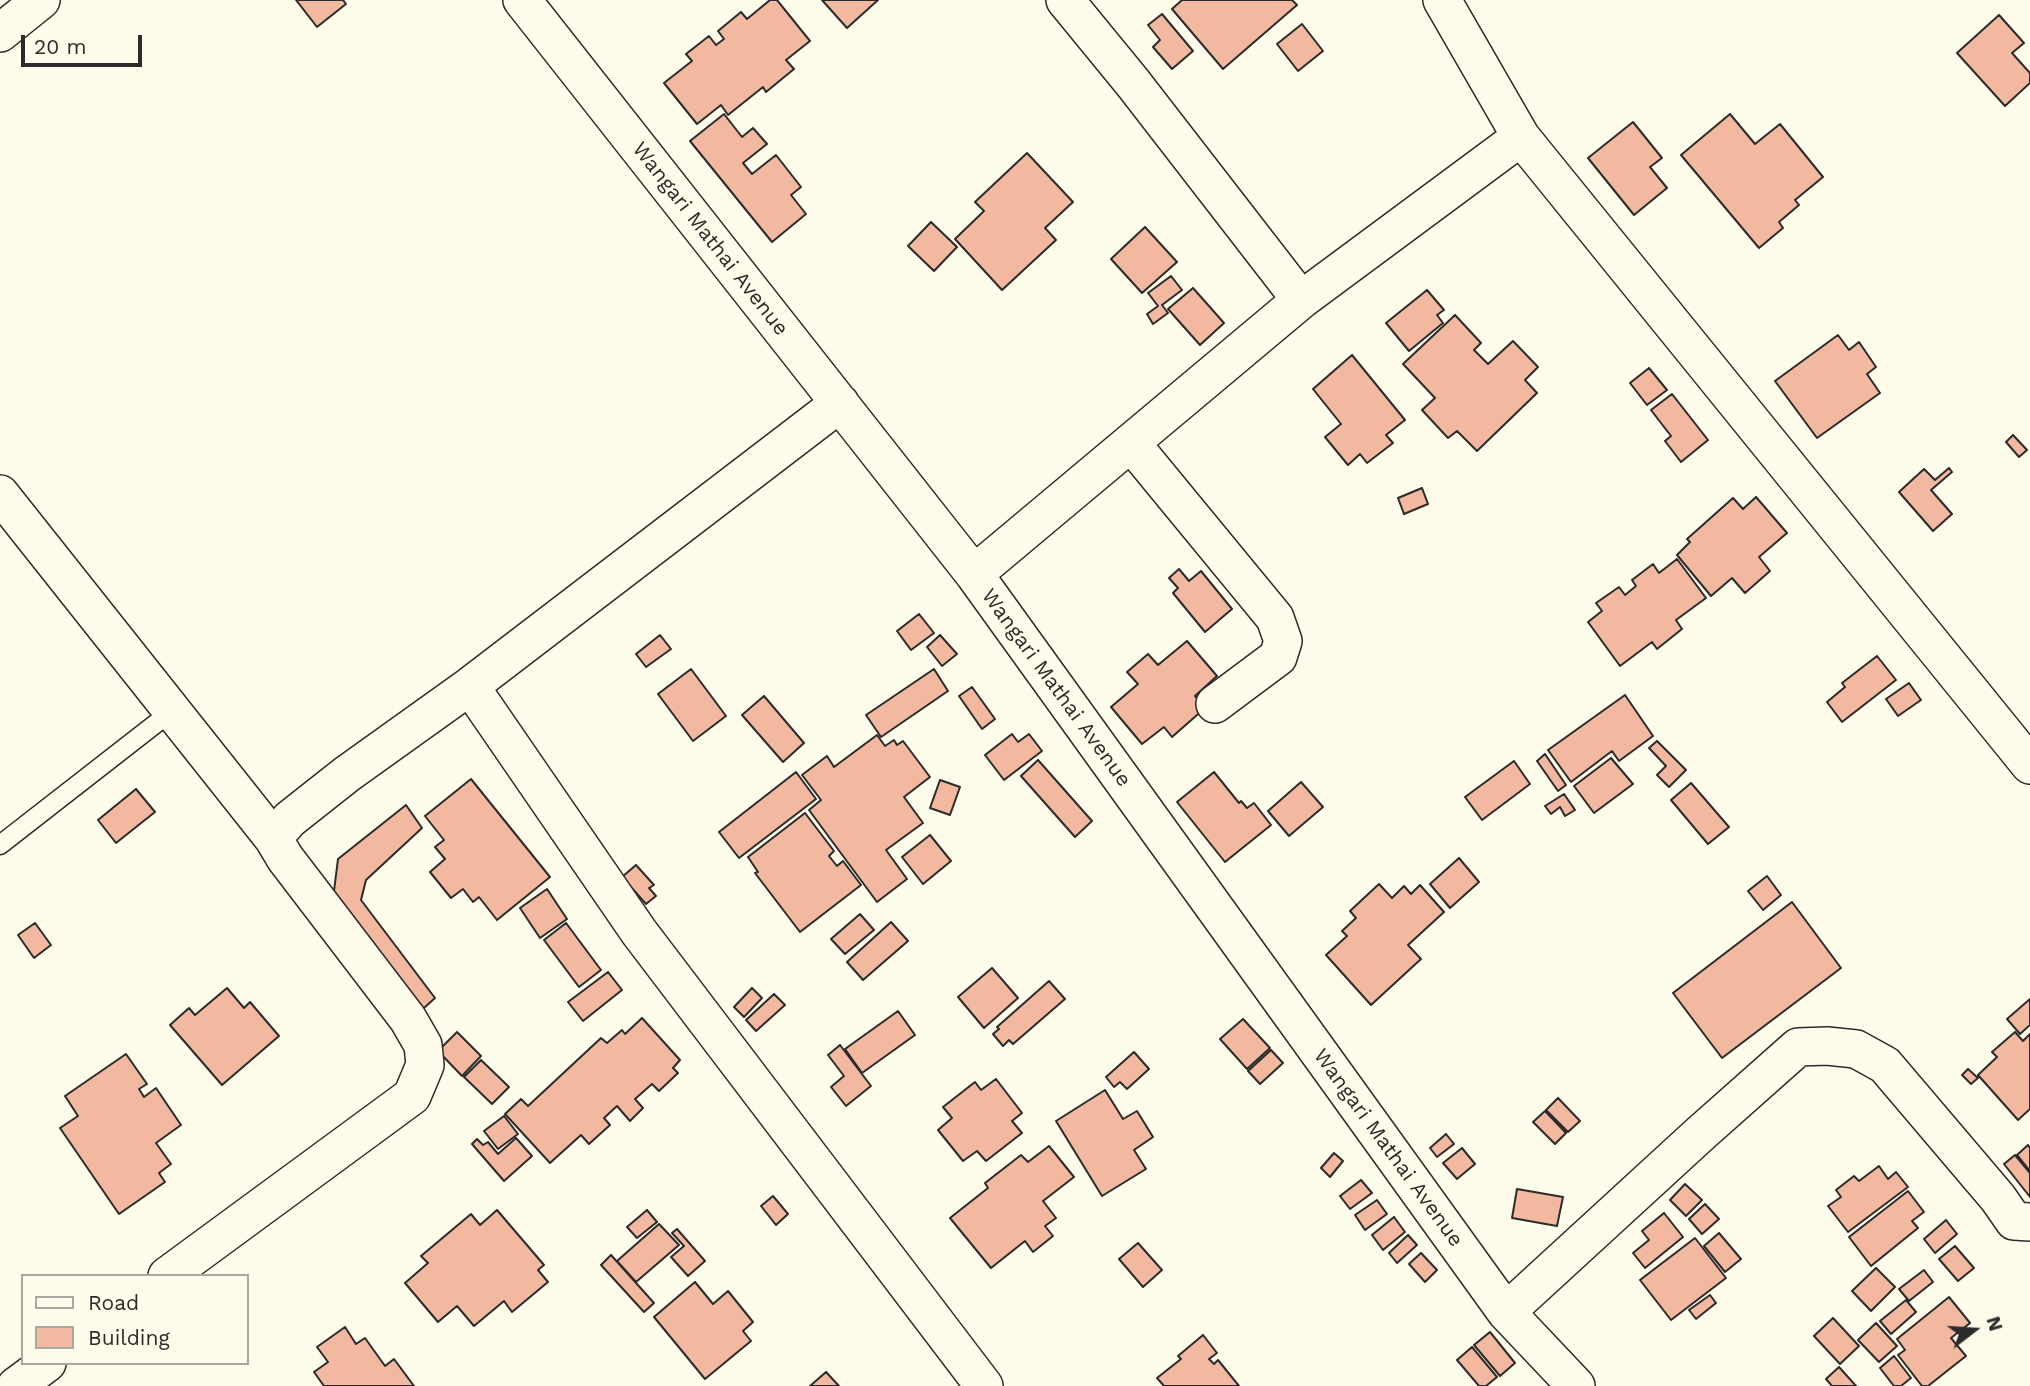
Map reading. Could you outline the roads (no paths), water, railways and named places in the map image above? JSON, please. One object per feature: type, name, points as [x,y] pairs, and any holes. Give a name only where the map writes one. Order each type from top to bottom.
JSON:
[{"type":"street","points":[[0,33],[41,0]]},
{"type":"street","name":"Wangari Mathai Avenue","points":[[522,0],[974,574],[1506,1312],[1576,1386]]},
{"type":"street","points":[[1065,0],[1133,83],[1301,300]]},
{"type":"street","points":[[1442,0],[1521,137],[2030,765]]},
{"type":"street","points":[[974,574],[1301,300],[1521,137]]},
{"type":"street","points":[[273,838],[290,819],[347,774],[470,686],[839,403]]},
{"type":"street","points":[[1131,443],[1275,618],[1283,641],[1278,656],[1215,704]]},
{"type":"street","points":[[0,494],[273,838],[285,858],[408,1019],[423,1045],[425,1065],[412,1096],[170,1274]]},
{"type":"street","points":[[470,686],[639,932],[984,1386]]},
{"type":"street","points":[[1506,1312],[1798,1047],[1856,1049],[1885,1065],[1998,1198],[2014,1221],[2030,1222]]},
{"type":"street","points":[[16,1386],[44,1365]]},
{"type":"lane","points":[[0,845],[172,711]]}]
